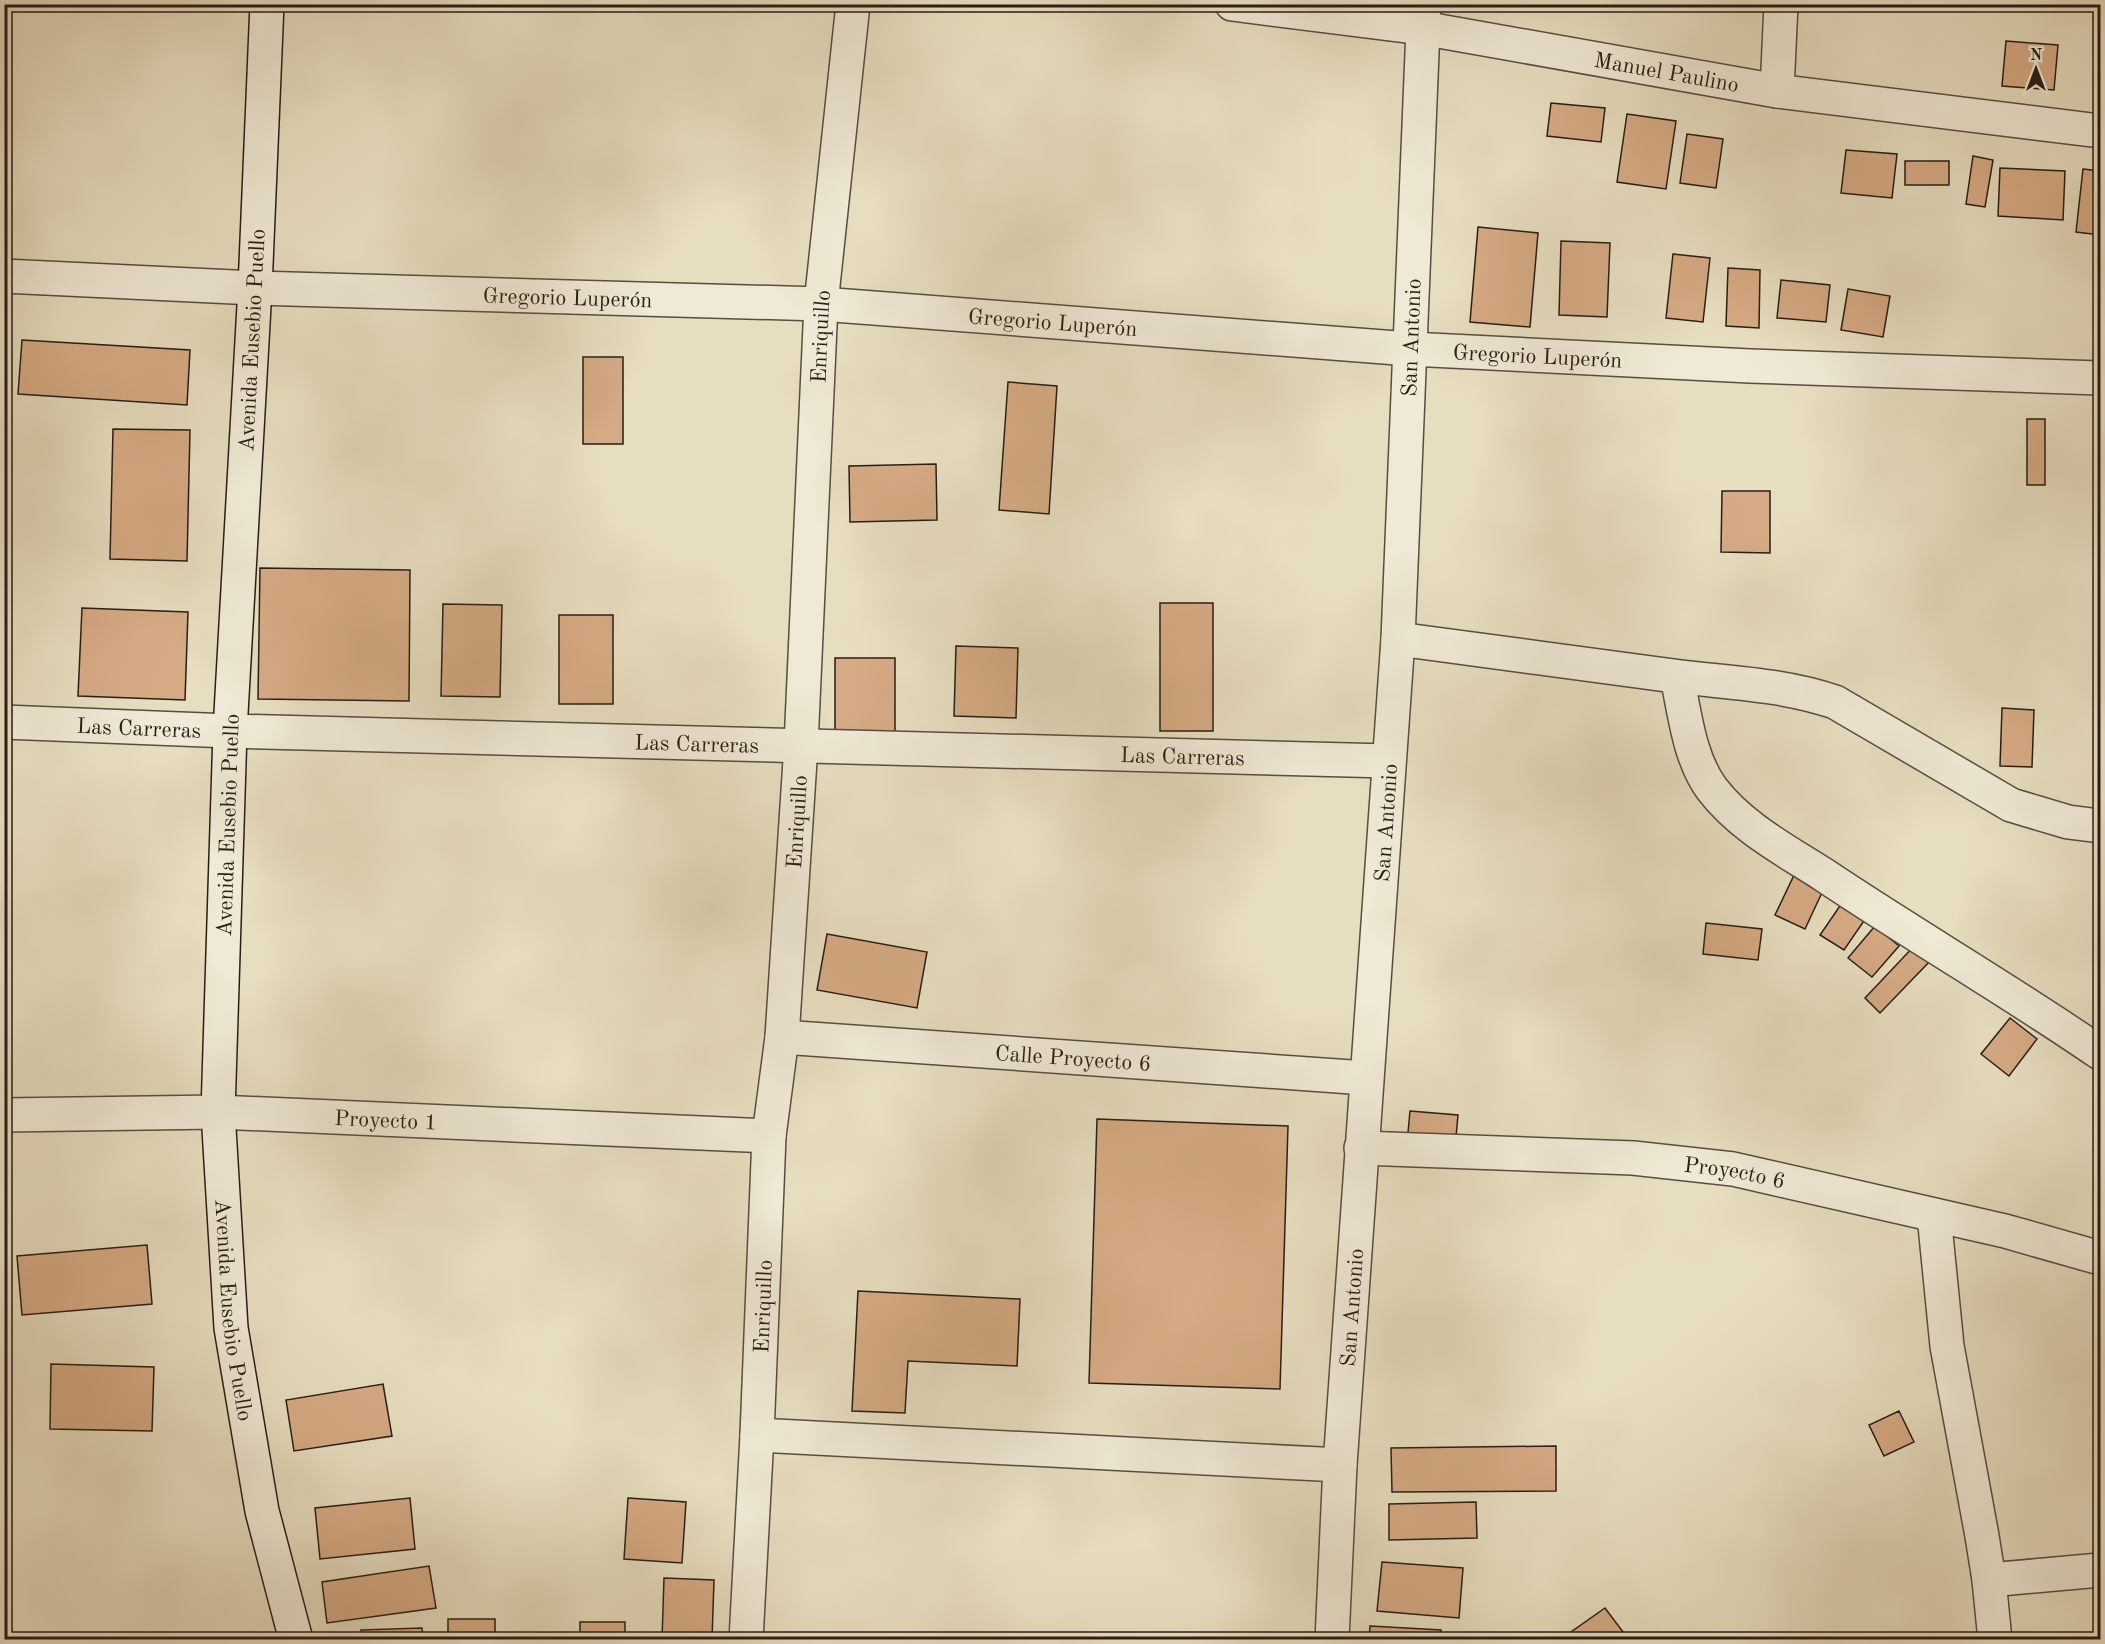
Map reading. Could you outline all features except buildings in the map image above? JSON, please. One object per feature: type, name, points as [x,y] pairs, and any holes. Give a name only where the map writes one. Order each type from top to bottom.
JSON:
[{"type":"street","name":"Avenida Eusebio Puello","points":[[267,4],[255,288],[230,731],[218,1112],[231,1328],[262,1511],[296,1640]]},
{"type":"street","name":"Enriquillo","points":[[746,1640],[769,1136],[782,1037],[801,745],[821,304],[854,4]]},
{"type":"street","name":"Manuel Paulino","points":[[1232,4],[1423,16],[1777,91],[2100,131]]},
{"type":"street","points":[[1777,91],[1781,4]]},
{"type":"street","name":"San Antonio","points":[[1332,1640],[1340,1465],[1398,639],[1423,16]]},
{"type":"street","name":"Gregorio Luperón","points":[[4,276],[255,288],[821,304],[1410,349],[1750,366],[2100,378]]},
{"type":"street","points":[[1398,639],[1677,677],[1789,688],[1826,699],[2011,805],[2068,822],[2100,826]]},
{"type":"street","points":[[1677,677],[1694,755],[1711,787],[1730,811],[1864,902],[2100,1053]]},
{"type":"street","name":"Las Carreras","points":[[4,722],[230,731],[1389,761]]},
{"type":"street","name":"Calle Proyecto 6","points":[[782,1037],[1366,1078]]},
{"type":"street","name":"Proyecto 1","points":[[4,1115],[218,1112],[769,1136]]},
{"type":"street","name":"Proyecto 6","points":[[1362,1148],[1634,1158],[1733,1169],[2005,1231],[2100,1257]]},
{"type":"street","points":[[1934,1215],[1947,1346],[1989,1580],[1995,1640]]},
{"type":"street","points":[[757,1435],[1340,1465]]},
{"type":"street","points":[[1989,1580],[2100,1570]]}]
